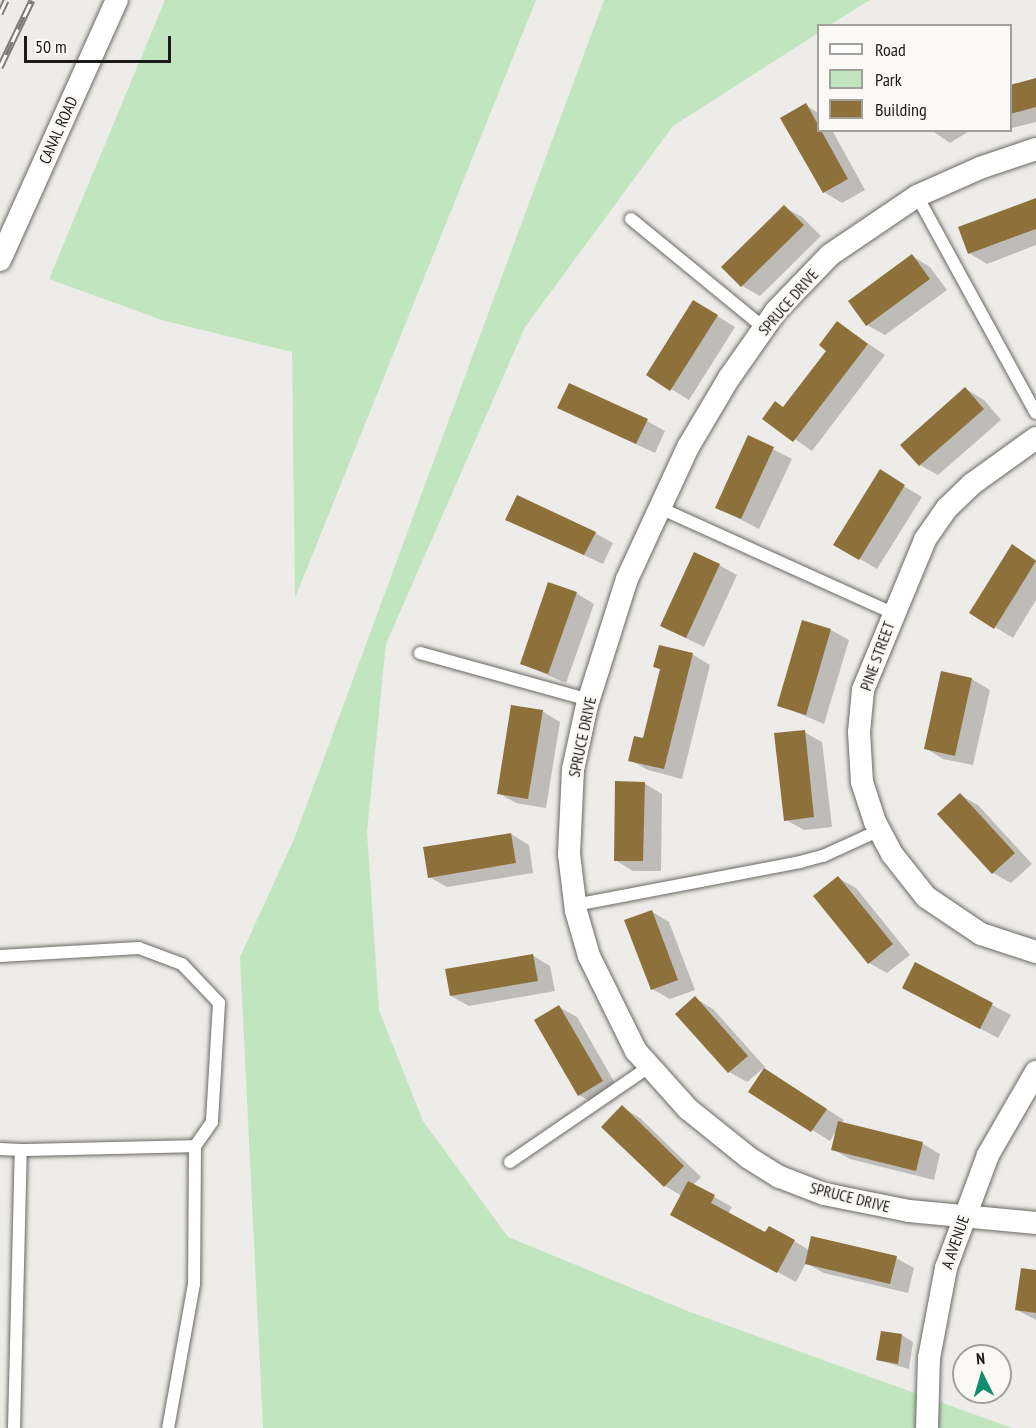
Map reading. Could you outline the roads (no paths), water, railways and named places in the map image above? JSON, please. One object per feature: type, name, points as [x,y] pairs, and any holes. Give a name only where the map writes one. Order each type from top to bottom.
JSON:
[{"type":"street","name":"CANAL ROAD","points":[[0,260],[117,0]]},
{"type":"street","name":"SPRUCE DRIVE","points":[[1036,149],[980,168],[917,196],[830,255],[764,328],[729,378],[660,508],[627,579],[588,700],[573,769],[568,854],[575,905],[589,956],[636,1051],[688,1109],[780,1177],[824,1194],[909,1211],[1036,1223]]},
{"type":"street","name":"PINE STREET","points":[[1036,438],[1001,460],[946,508],[925,540],[863,690],[859,732],[862,782],[879,830],[892,854],[926,897],[981,934],[1036,952]]},
{"type":"street","name":"A AVENUE","points":[[927,1428],[935,1312],[964,1216],[988,1155],[1036,1072]]},
{"type":"lane","points":[[917,196],[1036,413]]},
{"type":"lane","points":[[631,219],[764,328]]},
{"type":"lane","points":[[660,508],[893,613]]},
{"type":"lane","points":[[420,653],[588,700]]},
{"type":"lane","points":[[575,905],[800,862],[823,856],[879,830]]},
{"type":"lane","points":[[0,956],[139,948],[182,964],[219,1003],[212,1122],[195,1146],[194,1284],[168,1428]]},
{"type":"lane","points":[[510,1162],[649,1066]]},
{"type":"lane","points":[[0,1149],[195,1146]]},
{"type":"lane","points":[[0,1425],[14,1428],[21,1150]]},
{"type":"railway","points":[[0,13],[6,0]]},
{"type":"railway","points":[[0,67],[32,0]]}]
